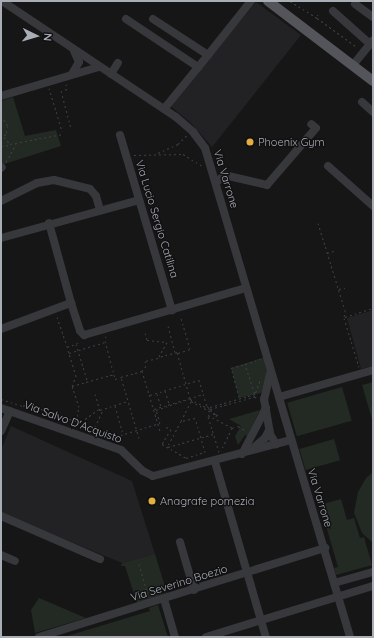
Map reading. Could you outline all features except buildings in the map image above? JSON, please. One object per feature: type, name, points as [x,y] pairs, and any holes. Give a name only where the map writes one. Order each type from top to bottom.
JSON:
[{"type":"main road","points":[[268,1],[373,81]]},
{"type":"street","name":"Via Varrone","points":[[2,1],[164,109],[191,129],[207,153],[291,440],[325,548],[350,637]]},
{"type":"street","points":[[164,109],[251,1]]},
{"type":"street","points":[[355,4],[373,17]]},
{"type":"street","points":[[334,11],[371,42],[353,65]]},
{"type":"street","points":[[126,19],[198,67]]},
{"type":"street","points":[[148,34],[155,20],[208,55]]},
{"type":"street","points":[[161,42],[170,30]]},
{"type":"street","points":[[175,52],[184,39]]},
{"type":"street","points":[[72,49],[79,62],[72,78]]},
{"type":"street","points":[[111,74],[118,63]]},
{"type":"street","points":[[1,96],[47,82],[72,78],[99,67]]},
{"type":"street","points":[[362,102],[373,112]]},
{"type":"street","points":[[216,182],[224,175],[267,185],[316,128],[311,124]]},
{"type":"street","name":"Via Lucio Sergio Catilina","points":[[120,135],[139,200],[176,312]]},
{"type":"street","points":[[328,166],[373,206]]},
{"type":"street","points":[[1,201],[39,182],[54,180],[90,189],[96,196],[100,210]]},
{"type":"street","points":[[1,238],[139,200]]},
{"type":"street","points":[[49,224],[82,338],[91,334],[176,312],[246,288]]},
{"type":"street","points":[[1,329],[71,303]]},
{"type":"street","name":"Via Varrone","points":[[264,396],[270,382],[269,365]]},
{"type":"street","points":[[276,444],[269,430],[264,396],[272,392],[279,396],[373,370]]},
{"type":"street","name":"Via Salvo D'Acquisto","points":[[1,408],[121,450],[150,475],[160,476],[291,440]]},
{"type":"street","points":[[244,453],[266,408]]},
{"type":"street","points":[[1,431],[10,411]]},
{"type":"street","name":"Via Salvo D'Acquisto","points":[[244,453],[259,444],[269,430]]},
{"type":"street","points":[[215,462],[266,637]]},
{"type":"street","points":[[1,516],[100,559]]},
{"type":"street","points":[[180,542],[194,590]]},
{"type":"street","name":"Via Severino Boezio","points":[[39,637],[325,548]]},
{"type":"street","points":[[1,555],[15,561]]},
{"type":"street","points":[[334,583],[373,572]]},
{"type":"street","points":[[206,637],[373,586]]},
{"type":"street","points":[[164,599],[175,637]]},
{"type":"path","points":[[290,1],[317,18],[354,45],[360,50],[360,55]]},
{"type":"path","points":[[317,18],[318,14]]},
{"type":"path","points":[[71,128],[61,91],[67,89],[66,83],[72,78]]},
{"type":"path","points":[[47,82],[62,130]]},
{"type":"path","points":[[1,115],[8,126],[4,137]]},
{"type":"path","points":[[155,154],[178,144],[189,132]]},
{"type":"path","points":[[1,133],[10,144]]},
{"type":"path","points":[[1,146],[63,134]]},
{"type":"path","points":[[2,168],[16,143]]},
{"type":"path","points":[[126,154],[186,154],[205,167]]},
{"type":"path","points":[[318,223],[345,310],[344,318],[359,370]]},
{"type":"path","points":[[327,253],[334,251]]},
{"type":"path","points":[[339,290],[345,288]]},
{"type":"path","points":[[344,318],[373,308]]},
{"type":"path","points":[[55,309],[76,376],[72,386],[79,407],[76,421]]},
{"type":"path","points":[[176,312],[190,349],[177,354]]},
{"type":"path","points":[[168,326],[175,353]]},
{"type":"path","points":[[145,333],[147,340],[168,342],[158,358]]},
{"type":"path","points":[[101,342],[99,336],[106,334],[105,341],[116,379],[142,371],[146,366],[145,361],[175,353],[177,354],[191,401],[216,414],[221,414]]},
{"type":"path","points":[[67,347],[76,344],[82,338]]},
{"type":"path","points":[[69,353],[105,341]]},
{"type":"path","points":[[76,344],[87,382]]},
{"type":"path","points":[[239,398],[230,368],[255,360]]},
{"type":"path","points":[[245,364],[258,404]]},
{"type":"path","points":[[142,371],[160,431]]},
{"type":"path","points":[[72,386],[114,374]]},
{"type":"path","points":[[121,377],[139,438]]},
{"type":"path","points":[[149,395],[199,380],[203,394],[210,407],[216,414],[217,420]]},
{"type":"path","points":[[165,390],[170,405]]},
{"type":"path","points":[[255,395],[256,391]]},
{"type":"path","points":[[157,393],[162,408]]},
{"type":"path","points":[[95,394],[99,408]]},
{"type":"path","points":[[158,423],[160,423],[156,410],[203,394]]},
{"type":"path","points":[[190,398],[212,409],[255,395]]},
{"type":"path","points":[[210,407],[239,398],[255,395]]},
{"type":"path","points":[[1,399],[23,406],[27,404],[104,430],[110,438],[158,423]]},
{"type":"path","points":[[99,408],[103,409],[128,401]]},
{"type":"path","points":[[167,447],[191,401]]},
{"type":"path","points":[[114,406],[123,434]]},
{"type":"path","points":[[80,422],[99,408]]},
{"type":"path","points":[[154,409],[162,408]]},
{"type":"path","points":[[95,427],[103,409]]},
{"type":"path","points":[[232,428],[208,415],[219,454],[232,428],[238,426],[249,432]]},
{"type":"path","points":[[166,427],[171,429],[162,444],[186,458],[205,452],[195,418],[181,421]]},
{"type":"path","points":[[167,447],[213,434]]},
{"type":"path","points":[[139,564],[150,599]]},
{"type":"shaded area","points":[[256,2],[301,35],[212,147],[191,123],[169,105]]},
{"type":"shaded area","points":[[13,97],[25,136],[56,130],[61,146],[1,165],[1,101]]},
{"type":"shaded area","points":[[373,310],[373,366],[361,369],[347,318]]},
{"type":"shaded area","points":[[265,357],[269,374],[263,390],[261,393],[239,398],[231,368]]},
{"type":"shaded area","points":[[373,382],[373,423],[362,385]]},
{"type":"shaded area","points":[[342,387],[352,421],[297,436],[287,403]]},
{"type":"shaded area","points":[[260,410],[247,436],[245,435],[238,445],[235,436],[241,426],[229,419]]},
{"type":"shaded area","points":[[11,426],[132,481],[155,554],[122,563],[1,513],[1,450]]},
{"type":"shaded area","points":[[334,439],[340,460],[305,470],[299,449]]},
{"type":"shaded area","points":[[373,472],[373,543],[362,533],[354,513],[358,492],[366,478]]},
{"type":"shaded area","points":[[341,499],[347,520],[354,518],[360,538],[364,537],[372,565],[336,575],[334,568],[338,567],[320,505]]},
{"type":"shaded area","points":[[155,554],[167,593],[137,603],[125,566],[121,566],[122,563]]},
{"type":"shaded area","points":[[39,598],[86,618],[35,633],[31,610]]},
{"type":"shaded area","points":[[158,605],[168,637],[64,637],[150,611],[149,608]]},
{"type":"place","name":"Phoenix Gym","points":[[250,142]]},
{"type":"place","name":"Anagrafe pomezia","points":[[152,501]]}]
